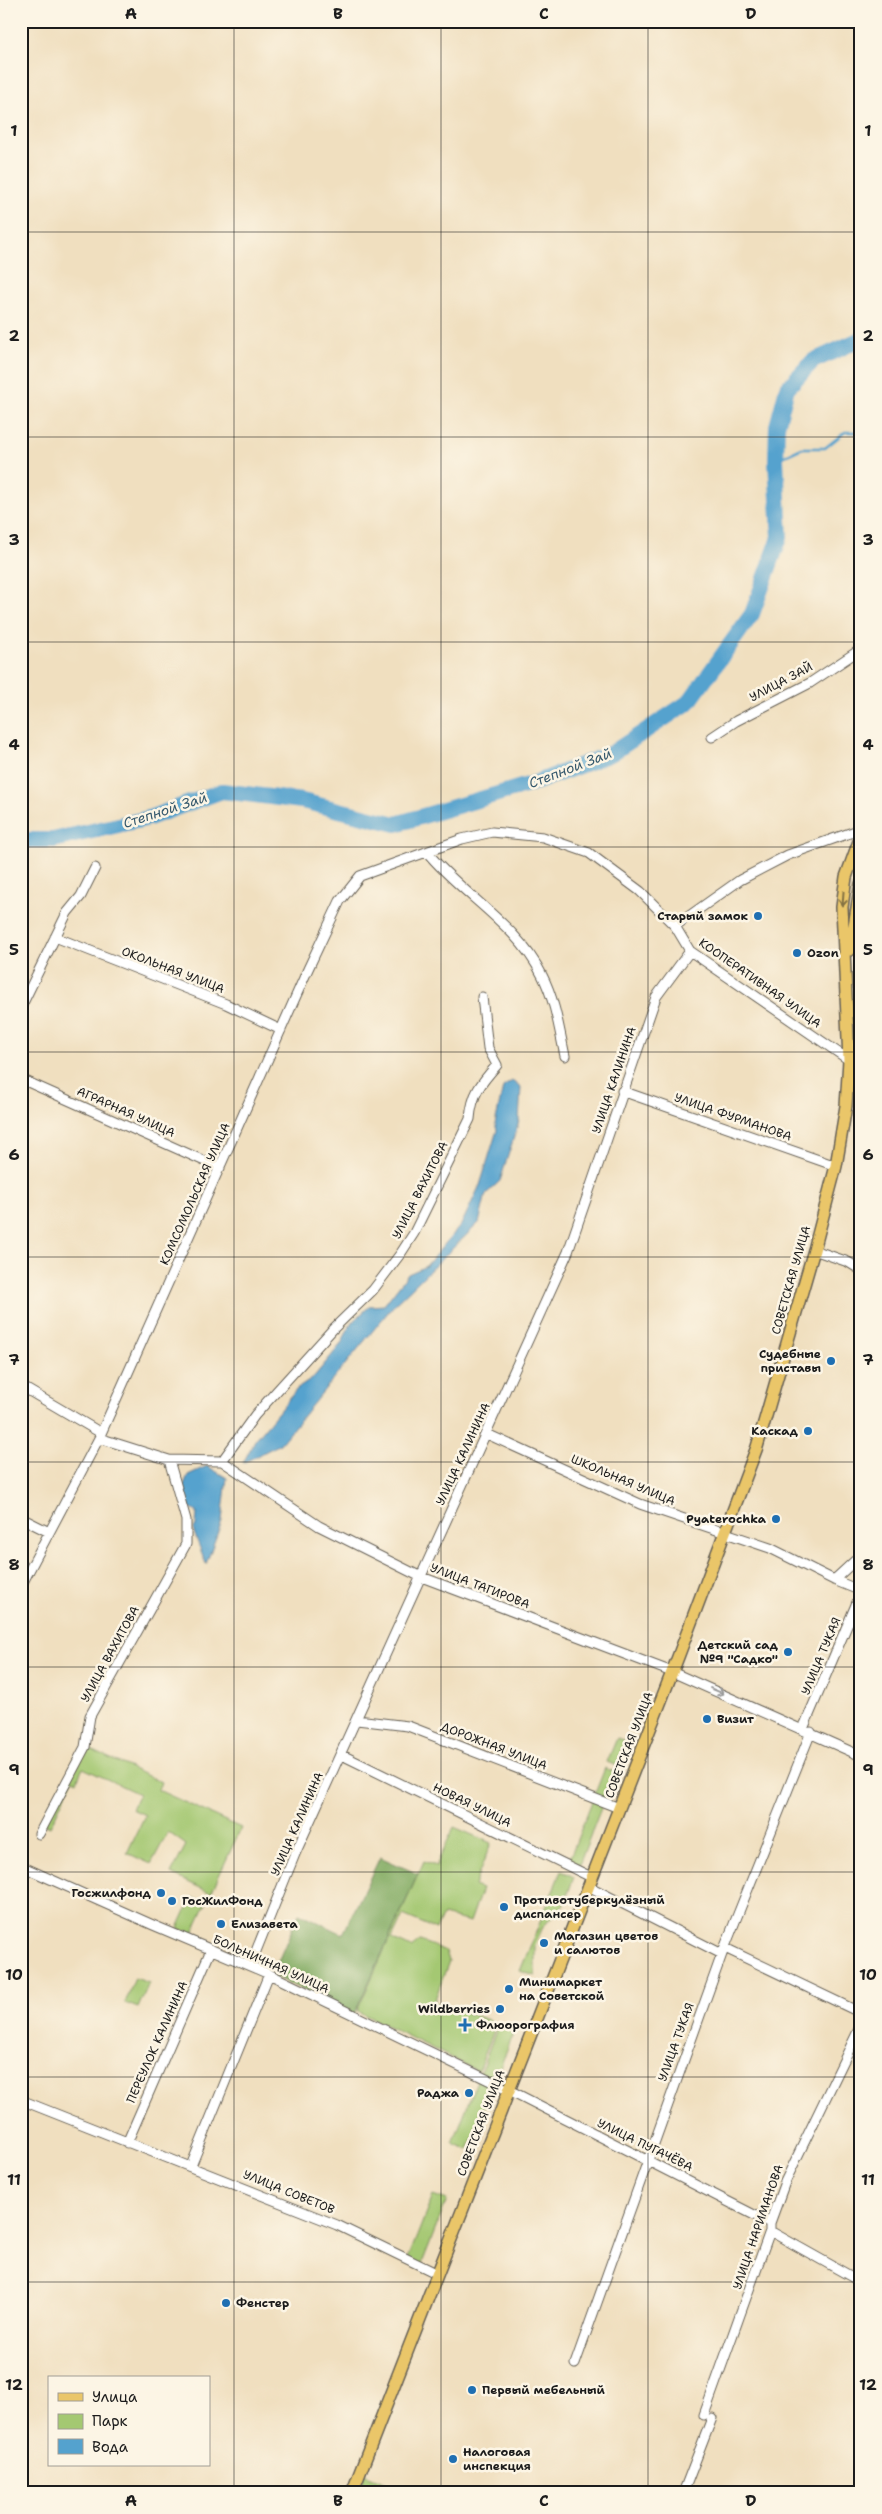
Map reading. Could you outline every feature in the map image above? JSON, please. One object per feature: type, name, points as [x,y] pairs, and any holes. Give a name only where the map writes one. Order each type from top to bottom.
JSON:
[{"type":"main road","name":"СОВЕТСКАЯ УЛИЦА","points":[[352,2493],[726,1533],[757,1447],[814,1250],[836,1166],[846,1106],[849,1060],[844,890],[851,859],[861,836]]},
{"type":"main road","name":"СОВЕТСКАЯ УЛИЦА","points":[[846,987],[851,936],[861,884]]},
{"type":"street","name":"УЛИЦА ЗАЙ","points":[[712,737],[736,721],[810,682],[861,649]]},
{"type":"street","points":[[675,926],[740,880],[788,855],[861,829]]},
{"type":"street","name":"КООПЕРАТИВНАЯ УЛИЦА","points":[[427,852],[492,832],[544,837],[589,854],[640,891],[675,926],[690,951],[849,1060]]},
{"type":"street","points":[[427,852],[442,871],[510,932],[542,974],[553,1000],[565,1056]]},
{"type":"street","name":"КОМСОМОЛЬСКАЯ УЛИЦА","points":[[21,1586],[100,1436],[280,1030],[340,901],[360,876],[427,852]]},
{"type":"street","points":[[21,1007],[67,913],[80,896],[95,868]]},
{"type":"street","name":"ОКОЛЬНАЯ УЛИЦА","points":[[55,938],[226,1004],[280,1030]]},
{"type":"street","name":"УЛИЦА КАЛИНИНА","points":[[250,1966],[295,1854],[342,1756],[420,1576],[487,1434],[568,1252],[656,997],[690,951]]},
{"type":"street","name":"УЛИЦА ВАХИТОВА","points":[[222,1461],[256,1415],[333,1329],[373,1290],[414,1233],[470,1119],[471,1105],[478,1087],[497,1065],[488,1048],[482,997]]},
{"type":"street","points":[[848,1048],[861,1049]]},
{"type":"street","name":"АГРАРНАЯ УЛИЦА","points":[[21,1079],[220,1168]]},
{"type":"street","name":"УЛИЦА ФУРМАНОВА","points":[[622,1091],[836,1166]]},
{"type":"street","points":[[814,1250],[848,1262],[861,1270]]},
{"type":"street","points":[[21,1386],[100,1436],[169,1460],[222,1461]]},
{"type":"street","name":"ШКОЛЬНАЯ УЛИЦА","points":[[487,1434],[640,1504],[770,1548],[861,1592]]},
{"type":"street","name":"УЛИЦА ВАХИТОВА","points":[[39,1834],[85,1746],[90,1716],[186,1544],[186,1520],[169,1460]]},
{"type":"street","name":"УЛИЦА ТАГИРОВА","points":[[222,1461],[319,1526],[420,1576],[672,1672],[807,1730],[861,1756]]},
{"type":"street","points":[[21,1518],[49,1532]]},
{"type":"street","points":[[834,1580],[861,1554]]},
{"type":"street","name":"УЛИЦА ТУКАЯ","points":[[575,2364],[646,2161],[807,1730],[861,1592]]},
{"type":"street","name":"ДОРОЖНАЯ УЛИЦА","points":[[358,1720],[408,1726],[619,1808]]},
{"type":"street","name":"НОВАЯ УЛИЦА","points":[[342,1756],[724,1951],[861,2013]]},
{"type":"street","name":"БОЛЬНИЧНАЯ УЛИЦА","points":[[21,1866],[269,1974],[509,2090]]},
{"type":"street","name":"ПЕРЕУЛОК КАЛИНИНА","points":[[127,2143],[211,1950]]},
{"type":"street","points":[[191,2166],[269,1974]]},
{"type":"street","name":"УЛИЦА НАРИМАНОВА","points":[[683,2493],[784,2182],[861,2025]]},
{"type":"street","name":"УЛИЦА ПУГАЧЁВА","points":[[509,2090],[646,2161],[714,2192],[861,2282]]},
{"type":"street","name":"УЛИЦА СОВЕТОВ","points":[[21,2100],[127,2143],[191,2166],[337,2226],[438,2274]]},
{"type":"green space","points":[[617,1738],[626,1741],[617,1766],[607,1762]]},
{"type":"green space","points":[[85,1747],[161,1782],[158,1790],[241,1828],[211,1893],[171,1874],[186,1845],[168,1832],[151,1864],[127,1853],[145,1815],[132,1809],[139,1794],[83,1768],[77,1781],[73,1779],[50,1827],[44,1824]]},
{"type":"green space","points":[[605,1768],[615,1772],[577,1870],[567,1865]]},
{"type":"green space","points":[[454,1827],[491,1843],[474,1886],[482,1889],[470,1922],[443,1915],[436,1929],[403,1915],[392,1939],[411,1948],[420,1941],[446,1951],[449,1961],[434,2002],[497,2023],[478,2071],[357,2011],[424,1861],[436,1866]]},
{"type":"green space","points":[[380,1857],[418,1874],[354,2015],[272,1975],[299,1913],[343,1934]]},
{"type":"green space","points":[[561,1871],[574,1877],[564,1904],[543,1927],[535,1945],[535,1976],[520,1971]]},
{"type":"green space","points":[[192,1897],[206,1904],[192,1935],[178,1928]]},
{"type":"green space","points":[[135,1978],[149,1983],[138,2008],[125,2003]]},
{"type":"green space","points":[[499,2023],[515,2029],[468,2150],[453,2143]]},
{"type":"green space","points":[[433,2195],[447,2200],[421,2266],[408,2259]]},
{"type":"green space","points":[[364,2474],[411,2493],[362,2493],[361,2487]]},
{"type":"water","points":[[512,1081],[521,1087],[519,1121],[500,1181],[486,1194],[479,1223],[394,1305],[280,1444],[243,1463],[255,1440],[297,1389],[312,1379],[341,1344],[351,1323],[370,1306],[384,1305],[408,1274],[426,1266],[461,1225],[480,1185],[497,1130],[495,1124],[503,1087]]},
{"type":"water","points":[[207,1466],[227,1478],[222,1521],[206,1564],[193,1530],[196,1525],[197,1512],[190,1508],[183,1487],[188,1475]]},
{"type":"waterway","name":"Степной Зай","points":[[21,840],[53,840],[149,818],[222,791],[302,801],[396,824],[535,783],[612,753],[689,702],[752,614],[780,537],[776,460],[777,426],[787,388],[813,361],[861,339]]},
{"type":"waterway","points":[[776,460],[802,448],[825,448],[845,432],[861,432]]},
{"type":"place","name":"Старый замок","points":[[758,916]]},
{"type":"place","name":"Ozon","points":[[797,953]]},
{"type":"place","name":"Судебные приставы","points":[[831,1361]]},
{"type":"place","name":"Каскад","points":[[808,1431]]},
{"type":"place","name":"Pyaterochka","points":[[776,1519]]},
{"type":"place","name":"Детский сад №9 \"Садко\"","points":[[788,1652]]},
{"type":"place","name":"Визит","points":[[707,1719]]},
{"type":"place","name":"Госжилфонд","points":[[161,1893]]},
{"type":"place","name":"ГосЖилФонд","points":[[172,1901]]},
{"type":"place","name":"Противотуберкулёзный диспансер","points":[[504,1907]]},
{"type":"place","name":"Елизавета","points":[[221,1924]]},
{"type":"place","name":"Магазин цветов и салютов","points":[[544,1943]]},
{"type":"place","name":"Минимаркет на Советской","points":[[509,1989]]},
{"type":"place","name":"Wildberries","points":[[500,2009]]},
{"type":"place","name":"Флюорография","points":[[465,2025]]},
{"type":"place","name":"Раджа","points":[[469,2093]]},
{"type":"place","name":"Фенстер","points":[[226,2303]]},
{"type":"place","name":"Первый мебельный","points":[[472,2390]]},
{"type":"place","name":"Налоговая инспекция","points":[[453,2459]]}]
